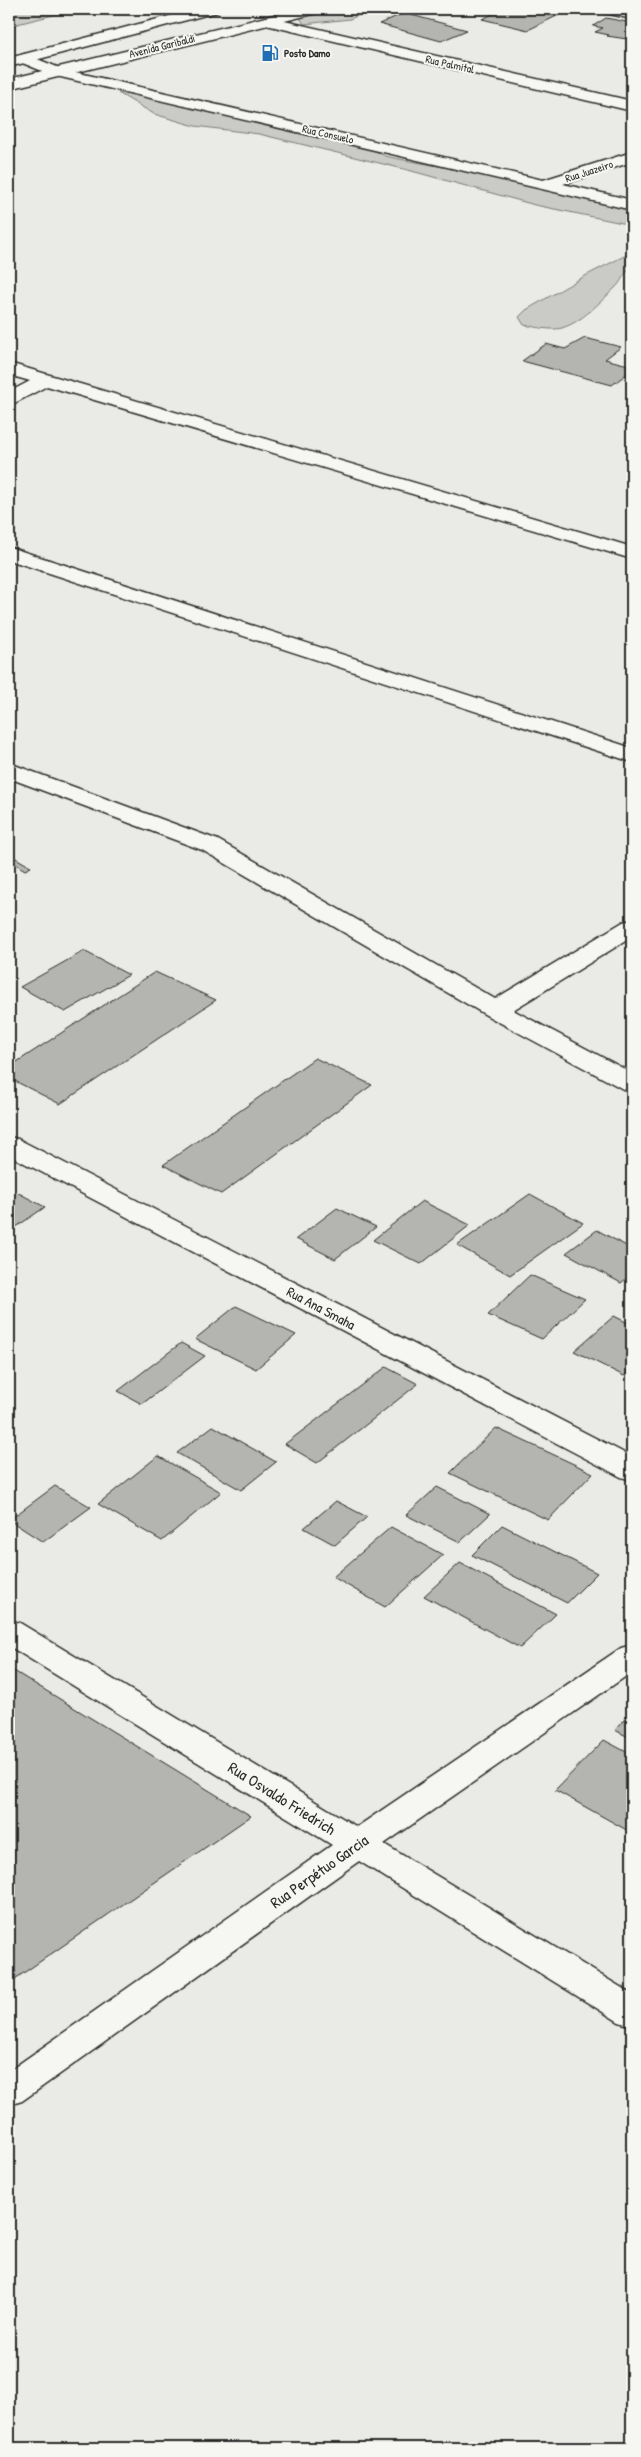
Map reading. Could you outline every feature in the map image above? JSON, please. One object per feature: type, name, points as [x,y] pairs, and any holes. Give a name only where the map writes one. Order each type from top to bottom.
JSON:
[{"type":"street","name":"Avenida Garibaldi","points":[[9,63],[212,9]]},
{"type":"street","name":"Avenida Garibaldi","points":[[9,84],[316,9]]},
{"type":"street","points":[[606,9],[632,14]]},
{"type":"street","name":"Rua Palmital","points":[[268,21],[632,106]]},
{"type":"street","name":"Rua Consuelo","points":[[25,59],[57,72],[632,205]]},
{"type":"street","name":"Rua Juazeiro","points":[[546,184],[632,157]]},
{"type":"street","points":[[9,369],[632,553]]},
{"type":"street","points":[[9,400],[45,380]]},
{"type":"street","points":[[9,553],[632,755]]},
{"type":"street","points":[[9,770],[210,845],[495,1010],[632,1083]]},
{"type":"street","points":[[495,1010],[632,928]]},
{"type":"street","name":"Rua Ana Smaha","points":[[9,1145],[632,1470]]},
{"type":"street","name":"Rua Osvaldo Friedrich","points":[[9,1631],[632,2012]]},
{"type":"street","name":"Rua Perpétuo Garcia","points":[[9,2090],[357,1845],[632,1656]]},
{"type":"shaded area","points":[[9,9],[78,9],[9,26]]},
{"type":"shaded area","points":[[325,9],[392,9],[369,11],[350,19],[304,24],[300,18],[304,14]]},
{"type":"shaded area","points":[[118,93],[146,95],[364,145],[385,156],[455,169],[632,210],[632,225],[535,205],[408,170],[259,134],[195,126],[154,114]]},
{"type":"shaded area","points":[[632,252],[632,268],[615,288],[577,321],[562,328],[548,329],[524,325],[519,317],[526,310],[583,277]]},
{"type":"building","points":[[504,9],[571,9],[528,30],[482,19]]},
{"type":"building","points":[[404,13],[467,30],[441,41],[379,24]]},
{"type":"building","points":[[606,18],[632,23],[632,36],[627,39],[595,32],[603,28],[593,26]]},
{"type":"building","points":[[585,338],[621,347],[605,359],[632,366],[632,370],[612,385],[522,361],[546,344],[565,349]]},
{"type":"building","points":[[9,854],[31,867],[25,870],[9,860]]},
{"type":"building","points":[[84,951],[129,975],[65,1012],[20,987]]},
{"type":"building","points":[[155,972],[216,1000],[60,1104],[9,1078],[9,1067]]},
{"type":"building","points":[[315,1058],[372,1085],[221,1194],[163,1165]]},
{"type":"building","points":[[9,1188],[45,1207],[9,1232]]},
{"type":"building","points":[[530,1194],[583,1223],[510,1275],[457,1245]]},
{"type":"building","points":[[422,1201],[470,1225],[421,1264],[373,1240]]},
{"type":"building","points":[[337,1208],[376,1227],[335,1259],[296,1239]]},
{"type":"building","points":[[597,1230],[632,1249],[632,1274],[621,1283],[566,1253]]},
{"type":"building","points":[[530,1275],[585,1299],[542,1339],[488,1315]]},
{"type":"building","points":[[236,1306],[296,1335],[256,1369],[195,1339]]},
{"type":"building","points":[[614,1316],[632,1325],[632,1369],[624,1376],[574,1351]]},
{"type":"building","points":[[181,1343],[205,1356],[142,1404],[118,1391]]},
{"type":"building","points":[[386,1367],[418,1384],[317,1463],[285,1444]]},
{"type":"building","points":[[213,1426],[276,1462],[241,1490],[177,1453]]},
{"type":"building","points":[[496,1428],[593,1473],[548,1520],[450,1473]]},
{"type":"building","points":[[158,1456],[221,1492],[162,1541],[98,1504]]},
{"type":"building","points":[[55,1486],[91,1507],[43,1542],[9,1520]]},
{"type":"building","points":[[437,1487],[490,1514],[460,1542],[406,1515]]},
{"type":"building","points":[[336,1501],[367,1517],[335,1545],[304,1528]]},
{"type":"building","points":[[502,1525],[597,1573],[567,1603],[472,1555]]},
{"type":"building","points":[[391,1527],[443,1555],[385,1607],[333,1577]]},
{"type":"building","points":[[460,1563],[556,1614],[520,1648],[424,1596]]},
{"type":"building","points":[[9,1668],[251,1816],[9,1983]]},
{"type":"building","points":[[632,1711],[632,1739],[615,1730]]},
{"type":"building","points":[[604,1740],[632,1755],[632,1833],[555,1790]]},
{"type":"place","name":"Posto Damo","points":[[270,53]]}]
